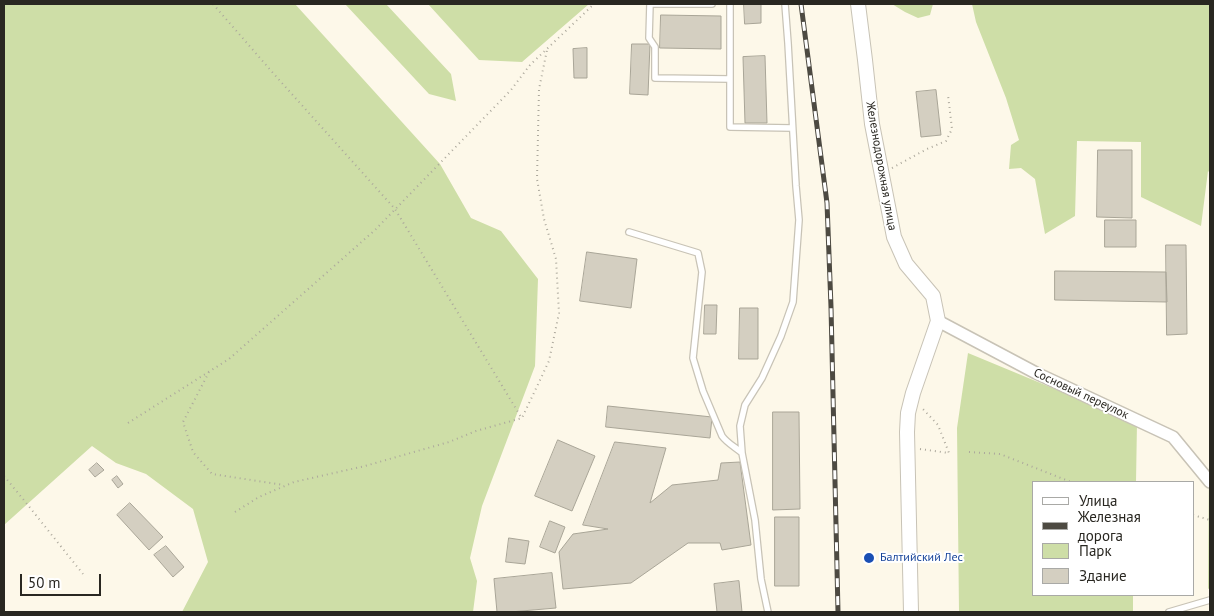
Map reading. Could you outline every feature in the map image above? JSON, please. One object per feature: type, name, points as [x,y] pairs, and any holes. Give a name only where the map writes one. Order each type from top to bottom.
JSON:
[{"type":"street","name":"Железнодорожная улица","points":[[858,4],[872,124],[894,237],[906,264],[933,296],[938,322]]},
{"type":"street","points":[[911,612],[908,413],[913,393],[938,322]]},
{"type":"street","name":"Сосновый переулок","points":[[938,322],[1036,373],[1172,437],[1210,482]]},
{"type":"lane","points":[[712,4],[650,4],[649,38],[655,47],[655,78],[729,79]]},
{"type":"lane","points":[[730,4],[730,127],[792,128]]},
{"type":"lane","points":[[768,612],[761,579],[755,520],[742,453],[740,426],[745,406],[762,378],[781,336],[793,302],[799,220],[785,4]]},
{"type":"lane","points":[[630,232],[698,253],[702,272],[693,358],[703,390],[722,436],[742,453]]},
{"type":"lane","points":[[1169,612],[1210,600]]},
{"type":"path","points":[[213,4],[395,209],[522,418]]},
{"type":"path","points":[[128,423],[229,359],[375,230],[511,90],[530,65],[594,4]]},
{"type":"path","points":[[235,512],[259,497],[294,482],[365,466],[522,418],[549,361],[559,313],[556,259],[544,219],[537,179],[539,89],[547,50]]},
{"type":"path","name":"Железнодорожная улица","points":[[885,172],[946,141],[952,129],[948,95]]},
{"type":"path","points":[[209,371],[184,422],[193,452],[212,474],[287,485]]},
{"type":"path","points":[[908,447],[949,453],[938,425],[920,406],[913,393]]},
{"type":"path","points":[[968,452],[1000,454],[1069,481]]},
{"type":"path","points":[[4,476],[83,574]]},
{"type":"path","points":[[1194,515],[1210,520]]},
{"type":"green space","points":[[4,4],[295,4],[440,164],[471,218],[501,231],[538,279],[535,366],[482,506],[470,558],[477,581],[473,612],[182,612],[208,562],[193,509],[146,474],[116,463],[92,446],[4,525]]},
{"type":"green space","points":[[345,4],[386,4],[451,74],[456,101],[429,94]]},
{"type":"green space","points":[[428,4],[589,4],[522,62],[479,60]]},
{"type":"green space","points":[[892,4],[933,4],[930,15],[918,18]]},
{"type":"green space","points":[[972,4],[1210,4],[1210,173],[1208,171],[1201,226],[1141,197],[1141,142],[1077,141],[1075,216],[1045,234],[1035,179],[1021,168],[1009,169],[1011,145],[1019,140],[1006,98],[976,22]]},
{"type":"green space","points":[[968,353],[1137,423],[1136,481],[1032,481],[1032,596],[1133,596],[1133,612],[959,612],[957,428]]},
{"type":"green space","points":[[1209,466],[1210,588],[1208,589]]},
{"type":"building","points":[[744,4],[761,4],[761,23],[745,24]]},
{"type":"building","points":[[661,15],[721,16],[721,49],[660,48]]},
{"type":"building","points":[[632,44],[650,44],[648,95],[630,94]]},
{"type":"building","points":[[587,48],[587,78],[574,78],[573,49]]},
{"type":"building","points":[[765,56],[767,123],[745,123],[743,57]]},
{"type":"building","points":[[936,90],[941,135],[921,137],[916,92]]},
{"type":"building","points":[[1098,150],[1132,150],[1132,218],[1097,217]]},
{"type":"building","points":[[1105,220],[1136,220],[1136,247],[1105,247]]},
{"type":"building","points":[[1166,245],[1186,245],[1187,334],[1167,335]]},
{"type":"building","points":[[587,252],[637,259],[631,308],[580,301]]},
{"type":"building","points":[[1055,271],[1166,272],[1167,302],[1055,300]]},
{"type":"building","points":[[705,305],[717,305],[716,334],[704,334]]},
{"type":"building","points":[[740,308],[758,308],[758,359],[739,359]]},
{"type":"building","points":[[608,406],[712,417],[710,438],[606,427]]},
{"type":"building","points":[[773,412],[799,412],[800,509],[773,510]]},
{"type":"building","points":[[558,440],[595,456],[572,511],[535,496]]},
{"type":"building","points":[[615,442],[666,448],[650,503],[672,485],[718,480],[721,463],[740,462],[751,545],[722,550],[720,543],[688,543],[631,583],[563,589],[559,552],[573,534],[608,529],[583,525]]},
{"type":"building","points":[[97,463],[104,470],[95,477],[89,470]]},
{"type":"building","points":[[117,476],[123,484],[118,488],[112,480]]},
{"type":"building","points":[[130,503],[163,537],[149,550],[117,515]]},
{"type":"building","points":[[775,517],[799,517],[799,586],[775,586]]},
{"type":"building","points":[[550,521],[565,527],[555,553],[540,547]]},
{"type":"building","points":[[509,538],[529,541],[525,564],[506,562]]},
{"type":"building","points":[[166,546],[184,567],[173,577],[154,555]]},
{"type":"building","points":[[552,573],[556,608],[497,612],[494,579]]},
{"type":"building","points":[[739,581],[742,612],[717,612],[714,584]]},
{"type":"railway","points":[[801,4],[827,203],[838,612]]},
{"type":"place","name":"Балтийский Лес","points":[[869,558]]}]
